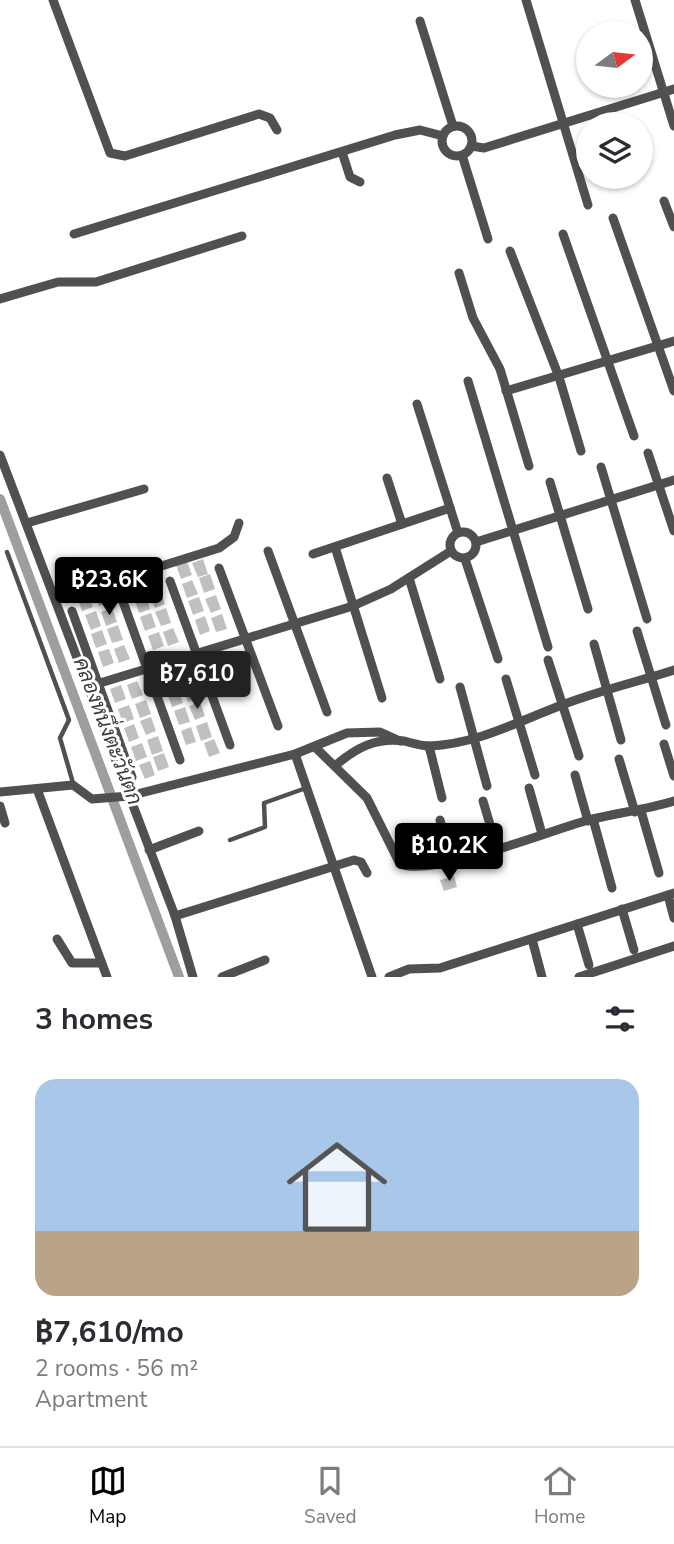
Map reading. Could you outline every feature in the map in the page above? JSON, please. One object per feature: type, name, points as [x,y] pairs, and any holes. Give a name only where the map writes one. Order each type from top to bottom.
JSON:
[{"type":"street","points":[[53,0],[110,153],[124,156],[259,114],[271,118],[277,130]]},
{"type":"street","points":[[526,0],[589,205]]},
{"type":"street","points":[[635,0],[674,126]]},
{"type":"street","points":[[420,21],[453,126]]},
{"type":"street","points":[[471,146],[484,148],[674,89]]},
{"type":"street","points":[[453,126],[468,131],[471,146]]},
{"type":"street","points":[[453,126],[443,136],[442,143],[449,153],[462,155]]},
{"type":"street","points":[[74,234],[420,130],[443,136]]},
{"type":"street","points":[[462,155],[471,146]]},
{"type":"street","points":[[341,152],[348,173],[354,181],[360,182]]},
{"type":"street","points":[[462,155],[488,239]]},
{"type":"street","points":[[664,201],[674,227]]},
{"type":"street","points":[[613,218],[674,391]]},
{"type":"street","points":[[564,234],[634,436]]},
{"type":"street","points":[[0,299],[58,282],[96,282],[242,236]]},
{"type":"street","points":[[510,251],[559,377],[581,450]]},
{"type":"street","points":[[459,272],[473,318],[496,359],[529,467]]},
{"type":"street","points":[[506,391],[674,341]]},
{"type":"street","points":[[468,381],[548,647]]},
{"type":"street","points":[[417,404],[458,533]]},
{"type":"street","points":[[648,453],[674,531]]},
{"type":"street","points":[[0,455],[56,599],[126,796],[175,916],[193,977]]},
{"type":"street","points":[[601,467],[647,619]]},
{"type":"street","points":[[387,478],[402,524]]},
{"type":"street","points":[[476,542],[674,480]]},
{"type":"street","points":[[550,482],[588,609]]},
{"type":"street","points":[[27,523],[144,489]]},
{"type":"street","points":[[313,554],[450,508]]},
{"type":"street","points":[[56,599],[219,548],[234,537],[239,523]]},
{"type":"street","points":[[458,533],[469,533],[476,542],[474,553],[465,559],[456,557],[451,551],[450,540],[458,533]]},
{"type":"street","points":[[335,547],[382,698]]},
{"type":"street","points":[[268,551],[327,712]]},
{"type":"street","points":[[100,683],[353,606],[409,578],[451,551]]},
{"type":"street","points":[[465,559],[498,659]]},
{"type":"street","points":[[219,568],[278,726]]},
{"type":"street","points":[[409,578],[440,679]]},
{"type":"street","points":[[170,581],[230,745]]},
{"type":"street","points":[[121,596],[180,760]]},
{"type":"street","points":[[72,611],[132,777]]},
{"type":"street","points":[[637,631],[666,725]]},
{"type":"street","points":[[594,644],[621,740]]},
{"type":"street","points":[[548,660],[579,756]]},
{"type":"street","points":[[0,792],[73,785],[86,797],[106,799],[126,796],[295,754],[316,748],[347,733],[364,731],[380,732],[400,741],[429,746],[519,725],[563,705],[674,670]]},
{"type":"street","points":[[506,679],[535,775]]},
{"type":"street","points":[[460,687],[487,786]]},
{"type":"street","points":[[336,765],[354,749],[366,744],[400,741]]},
{"type":"street","points":[[664,744],[674,776]]},
{"type":"street","points":[[429,746],[443,798]]},
{"type":"street","points":[[316,748],[336,765],[376,809],[400,864],[421,868],[590,820],[674,801]]},
{"type":"street","points":[[295,754],[372,977]]},
{"type":"street","points":[[619,759],[659,873]]},
{"type":"street","points":[[575,775],[612,888]]},
{"type":"street","points":[[529,788],[542,834]]},
{"type":"street","points":[[37,789],[107,977]]},
{"type":"street","points":[[484,801],[497,848]]},
{"type":"street","points":[[0,806],[5,823]]},
{"type":"street","points":[[440,820],[450,861]]},
{"type":"street","points":[[149,850],[199,831]]},
{"type":"street","points":[[175,916],[357,860],[367,873]]},
{"type":"street","points":[[389,977],[409,970],[441,972],[671,894],[674,918]]},
{"type":"street","points":[[622,909],[634,950]]},
{"type":"street","points":[[577,924],[589,965]]},
{"type":"street","points":[[57,939],[72,962],[101,963]]},
{"type":"street","points":[[532,939],[542,977]]},
{"type":"street","points":[[579,977],[674,946]]},
{"type":"street","points":[[222,977],[265,960]]},
{"type":"street","points":[[419,977],[428,970]]},
{"type":"lane","points":[[7,552],[69,720],[61,734],[61,746],[73,785]]},
{"type":"lane","points":[[230,840],[265,827],[264,803],[307,787]]},
{"type":"building","points":[[203,559],[208,574],[198,577],[192,563]]},
{"type":"building","points":[[187,561],[192,575],[181,579],[176,565]]},
{"type":"building","points":[[154,574],[159,589],[148,593],[143,578]]},
{"type":"building","points":[[210,574],[215,589],[204,593],[199,578]]},
{"type":"building","points":[[138,578],[143,592],[132,596],[127,582]]},
{"type":"building","points":[[192,580],[198,594],[187,598],[182,584]]},
{"type":"building","points":[[104,588],[109,602],[99,606],[93,592]]},
{"type":"building","points":[[160,590],[165,604],[155,608],[149,594]]},
{"type":"building","points":[[88,593],[93,607],[82,611],[77,597]]},
{"type":"building","points":[[145,594],[150,609],[139,613],[134,598]]},
{"type":"building","points":[[216,595],[221,609],[211,613],[205,599]]},
{"type":"building","points":[[199,597],[204,611],[193,615],[188,601]]},
{"type":"building","points":[[112,608],[117,622],[106,626],[101,612]]},
{"type":"building","points":[[166,608],[171,623],[161,626],[155,612]]},
{"type":"building","points":[[96,611],[101,626],[91,630],[85,615]]},
{"type":"building","points":[[151,613],[156,627],[145,631],[140,617]]},
{"type":"building","points":[[222,614],[227,629],[216,632],[211,618]]},
{"type":"building","points":[[205,616],[210,631],[200,635],[195,620]]},
{"type":"building","points":[[118,625],[123,640],[112,643],[107,629]]},
{"type":"building","points":[[173,628],[179,642],[168,646],[163,632]]},
{"type":"building","points":[[102,630],[107,644],[96,648],[91,634]]},
{"type":"building","points":[[159,632],[164,646],[153,650],[148,636]]},
{"type":"building","points":[[124,645],[130,659],[119,663],[114,649]]},
{"type":"building","points":[[109,649],[114,663],[103,667],[98,652]]},
{"type":"building","points":[[188,666],[193,680],[183,684],[178,670]]},
{"type":"building","points":[[171,672],[177,686],[166,690],[161,676]]},
{"type":"building","points":[[137,681],[143,695],[132,699],[127,685]]},
{"type":"building","points":[[194,683],[199,698],[188,702],[183,687]]},
{"type":"building","points":[[121,685],[126,699],[115,703],[110,689]]},
{"type":"building","points":[[178,689],[183,703],[172,707],[167,693]]},
{"type":"building","points":[[146,700],[151,714],[140,718],[135,704]]},
{"type":"building","points":[[200,702],[205,716],[195,720],[189,706]]},
{"type":"building","points":[[129,705],[134,719],[123,723],[118,709]]},
{"type":"building","points":[[185,707],[190,722],[179,725],[174,711]]},
{"type":"building","points":[[151,717],[156,731],[146,735],[140,721]]},
{"type":"building","points":[[207,722],[212,737],[201,741],[196,726]]},
{"type":"building","points":[[134,724],[139,738],[129,742],[124,728]]},
{"type":"building","points":[[191,727],[196,742],[186,745],[181,731]]},
{"type":"building","points":[[158,736],[163,751],[152,755],[147,740]]},
{"type":"building","points":[[214,739],[220,753],[209,757],[204,743]]},
{"type":"building","points":[[142,743],[147,757],[136,761],[131,747]]},
{"type":"building","points":[[164,753],[169,767],[158,771],[153,757]]},
{"type":"building","points":[[150,761],[155,775],[145,779],[139,765]]},
{"type":"building","points":[[454,876],[457,887],[444,891],[440,880]]},
{"type":"waterway","name":"คลองหนึ่งตะวันตก","points":[[0,499],[179,977]]}]
